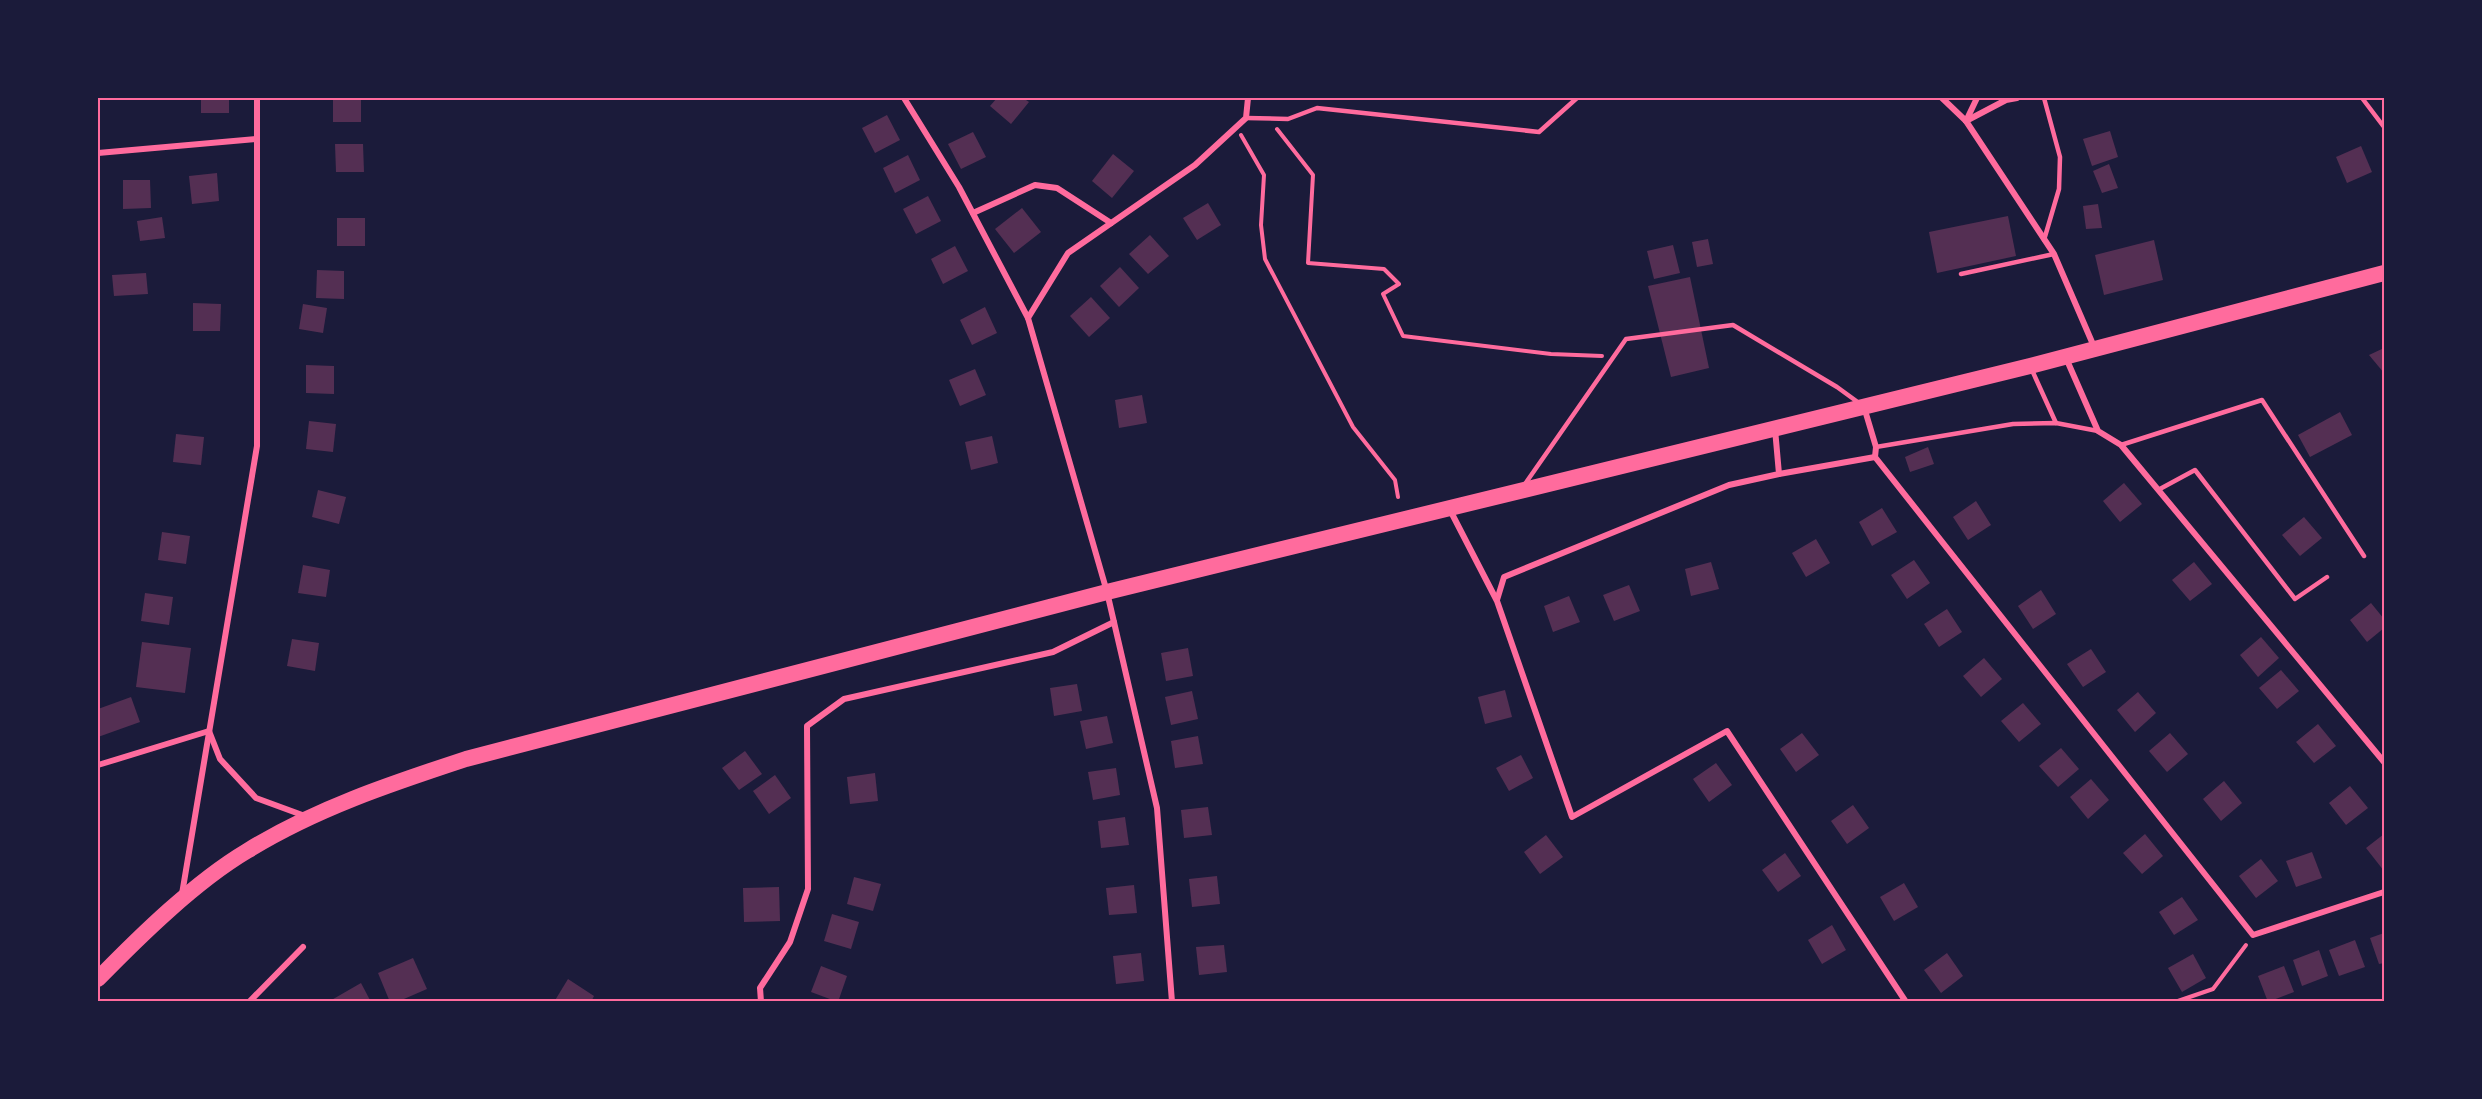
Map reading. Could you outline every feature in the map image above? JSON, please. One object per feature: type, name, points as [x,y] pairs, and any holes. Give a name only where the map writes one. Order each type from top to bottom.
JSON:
[{"type":"highway","points":[[98,979],[181,901],[246,851],[309,818],[367,792],[465,759],[1107,592],[2095,350],[2385,273]]},
{"type":"street","points":[[181,901],[257,446],[257,98]]},
{"type":"street","points":[[904,98],[972,213],[1028,318],[1107,592],[1157,808],[1172,1002]]},
{"type":"street","points":[[1028,318],[1068,253],[1195,165],[1246,118],[1248,98]]},
{"type":"street","points":[[1942,98],[1966,122],[2054,254],[2095,350]]},
{"type":"street","points":[[1966,122],[1977,98]]},
{"type":"street","points":[[1966,122],[2006,100],[2017,98]]},
{"type":"street","points":[[98,153],[257,139]]},
{"type":"street","points":[[972,213],[1035,185],[1058,188],[1111,223]]},
{"type":"street","points":[[2065,357],[2098,430],[2121,445],[2385,762]]},
{"type":"street","points":[[1863,406],[1876,447],[1875,457],[2253,935],[2385,892]]},
{"type":"street","points":[[1775,429],[1779,474]]},
{"type":"street","points":[[1497,601],[1504,577],[1729,485],[1875,457]]},
{"type":"street","points":[[1450,509],[1497,601],[1572,817],[1727,731],[1906,1002]]},
{"type":"street","points":[[761,1002],[760,988],[790,942],[808,889],[807,726],[844,699],[1053,652],[1114,622]]},
{"type":"street","points":[[98,765],[209,731]]},
{"type":"street","points":[[209,731],[220,759],[256,798],[309,818]]},
{"type":"street","points":[[249,1002],[303,947]]},
{"type":"lane","points":[[1246,118],[1288,119],[1317,108],[1539,132],[1577,98]]},
{"type":"lane","points":[[2044,98],[2060,157],[2059,189],[2044,240]]},
{"type":"lane","points":[[2362,98],[2385,127]]},
{"type":"lane","points":[[1961,274],[2054,254]]},
{"type":"lane","points":[[1520,492],[1626,339],[1733,325],[1837,387],[1863,406]]},
{"type":"lane","points":[[2030,366],[2056,423]]},
{"type":"lane","points":[[2121,445],[2262,400],[2364,556]]},
{"type":"lane","points":[[1876,447],[2013,424],[2056,423],[2098,430]]},
{"type":"lane","points":[[2158,490],[2195,470],[2295,599],[2326,577]]},
{"type":"path","points":[[1269,118],[1312,175],[1308,263],[1384,269],[1399,284],[1383,294],[1403,336],[1551,354],[1614,357]]},
{"type":"path","points":[[1236,127],[1264,175],[1261,225],[1265,259],[1353,427],[1395,480],[1398,497]]},
{"type":"path","points":[[2175,1002],[2213,989],[2253,935]]},
{"type":"building","points":[[201,98],[229,98],[229,113],[201,113]]},
{"type":"building","points":[[333,98],[361,98],[361,122],[333,122]]},
{"type":"building","points":[[997,98],[1023,98],[1029,102],[1011,124],[990,106]]},
{"type":"building","points":[[887,115],[900,140],[875,153],[862,128]]},
{"type":"building","points":[[2110,131],[2118,157],[2092,166],[2083,139]]},
{"type":"building","points":[[973,132],[986,157],[961,169],[948,144]]},
{"type":"building","points":[[335,144],[363,144],[364,172],[336,172]]},
{"type":"building","points":[[2361,146],[2372,172],[2347,183],[2336,157]]},
{"type":"building","points":[[1113,154],[1134,171],[1112,198],[1092,181]]},
{"type":"building","points":[[908,155],[920,180],[895,193],[883,168]]},
{"type":"building","points":[[2109,164],[2118,188],[2102,193],[2093,171]]},
{"type":"building","points":[[217,173],[219,201],[192,204],[189,176]]},
{"type":"building","points":[[123,180],[150,180],[151,208],[123,209]]},
{"type":"building","points":[[928,196],[941,221],[916,234],[903,209]]},
{"type":"building","points":[[1208,203],[1221,225],[1197,240],[1183,218]]},
{"type":"building","points":[[2098,204],[2102,228],[2086,229],[2083,206]]},
{"type":"building","points":[[1022,208],[1041,232],[1014,253],[995,229]]},
{"type":"building","points":[[2008,216],[2016,256],[1937,273],[1929,232]]},
{"type":"building","points":[[162,217],[165,238],[140,241],[137,221]]},
{"type":"building","points":[[337,218],[365,218],[365,246],[337,246]]},
{"type":"building","points":[[1150,235],[1169,256],[1148,274],[1129,254]]},
{"type":"building","points":[[1708,239],[1713,264],[1697,267],[1692,242]]},
{"type":"building","points":[[2154,240],[2163,280],[2104,295],[2095,255]]},
{"type":"building","points":[[1673,245],[1680,273],[1654,279],[1647,251]]},
{"type":"building","points":[[955,246],[968,271],[943,284],[931,259]]},
{"type":"building","points":[[1120,267],[1139,288],[1119,307],[1100,286]]},
{"type":"building","points":[[317,270],[344,271],[344,299],[316,298]]},
{"type":"building","points":[[146,273],[148,294],[114,296],[112,275]]},
{"type":"building","points":[[1690,277],[1709,368],[1671,377],[1648,286]]},
{"type":"building","points":[[1091,297],[1110,318],[1089,337],[1070,316]]},
{"type":"building","points":[[193,303],[221,304],[220,331],[193,331]]},
{"type":"building","points":[[303,304],[327,308],[323,333],[299,329]]},
{"type":"building","points":[[985,307],[997,333],[972,345],[960,320]]},
{"type":"building","points":[[2384,348],[2384,373],[2369,355]]},
{"type":"building","points":[[306,365],[334,366],[334,394],[306,393]]},
{"type":"building","points":[[975,369],[986,395],[960,406],[949,380]]},
{"type":"building","points":[[1142,395],[1147,423],[1119,428],[1115,400]]},
{"type":"building","points":[[2340,412],[2352,435],[2310,457],[2298,435]]},
{"type":"building","points":[[309,421],[336,424],[333,452],[306,449]]},
{"type":"building","points":[[176,434],[204,437],[201,465],[173,462]]},
{"type":"building","points":[[992,436],[998,463],[971,470],[965,442]]},
{"type":"building","points":[[1928,447],[1934,464],[1910,472],[1905,457]]},
{"type":"building","points":[[2124,483],[2142,504],[2120,522],[2103,501]]},
{"type":"building","points":[[318,490],[346,497],[339,524],[312,517]]},
{"type":"building","points":[[1976,501],[1991,525],[1968,540],[1953,517]]},
{"type":"building","points":[[1882,508],[1897,532],[1872,546],[1859,522]]},
{"type":"building","points":[[2304,517],[2322,538],[2300,556],[2282,535]]},
{"type":"building","points":[[162,532],[190,536],[186,564],[158,560]]},
{"type":"building","points":[[1816,539],[1830,563],[1806,577],[1792,553]]},
{"type":"building","points":[[1914,560],[1930,583],[1907,599],[1891,575]]},
{"type":"building","points":[[1711,562],[1719,589],[1691,596],[1685,569]]},
{"type":"building","points":[[2194,562],[2212,584],[2190,601],[2172,580]]},
{"type":"building","points":[[303,565],[330,570],[326,597],[298,593]]},
{"type":"building","points":[[1629,585],[1640,611],[1614,621],[1603,595]]},
{"type":"building","points":[[2041,590],[2056,614],[2033,629],[2018,606]]},
{"type":"building","points":[[145,593],[173,597],[169,625],[141,621]]},
{"type":"building","points":[[1569,596],[1580,622],[1553,632],[1544,606]]},
{"type":"building","points":[[2371,603],[2384,619],[2384,628],[2367,642],[2350,620]]},
{"type":"building","points":[[1947,609],[1962,632],[1939,647],[1924,624]]},
{"type":"building","points":[[2261,637],[2279,658],[2258,677],[2240,655]]},
{"type":"building","points":[[292,639],[319,643],[315,671],[287,666]]},
{"type":"building","points":[[142,642],[191,648],[185,693],[136,687]]},
{"type":"building","points":[[1188,648],[1193,676],[1166,681],[1161,653]]},
{"type":"building","points":[[2091,649],[2106,672],[2083,687],[2067,664]]},
{"type":"building","points":[[1984,658],[2002,679],[1981,697],[1963,676]]},
{"type":"building","points":[[2281,670],[2299,691],[2277,709],[2259,688]]},
{"type":"building","points":[[1077,684],[1082,711],[1054,716],[1050,688]]},
{"type":"building","points":[[1505,690],[1512,717],[1485,724],[1478,697]]},
{"type":"building","points":[[1192,691],[1198,719],[1171,725],[1165,697]]},
{"type":"building","points":[[2138,692],[2156,713],[2135,732],[2117,710]]},
{"type":"building","points":[[131,697],[140,722],[98,737],[98,709]]},
{"type":"building","points":[[2023,703],[2041,724],[2019,742],[2001,721]]},
{"type":"building","points":[[1107,716],[1113,743],[1086,749],[1080,721]]},
{"type":"building","points":[[2318,724],[2336,746],[2314,763],[2296,742]]},
{"type":"building","points":[[1802,733],[1819,755],[1796,772],[1780,749]]},
{"type":"building","points":[[2170,733],[2188,754],[2167,772],[2149,751]]},
{"type":"building","points":[[1198,736],[1203,764],[1175,768],[1171,741]]},
{"type":"building","points":[[2061,748],[2079,769],[2058,787],[2039,766]]},
{"type":"building","points":[[745,751],[762,774],[739,790],[722,768]]},
{"type":"building","points":[[1521,755],[1533,778],[1509,791],[1496,768]]},
{"type":"building","points":[[1716,763],[1732,785],[1709,802],[1693,779]]},
{"type":"building","points":[[1116,768],[1120,795],[1093,800],[1088,772]]},
{"type":"building","points":[[875,773],[878,801],[850,804],[847,777]]},
{"type":"building","points":[[775,775],[791,798],[769,814],[753,791]]},
{"type":"building","points":[[2091,779],[2109,800],[2088,819],[2070,797]]},
{"type":"building","points":[[2224,781],[2242,803],[2221,821],[2203,799]]},
{"type":"building","points":[[2350,786],[2368,808],[2346,825],[2329,803]]},
{"type":"building","points":[[1853,805],[1869,828],[1847,844],[1831,821]]},
{"type":"building","points":[[1208,807],[1212,835],[1184,838],[1181,810]]},
{"type":"building","points":[[1125,817],[1129,845],[1101,848],[1098,821]]},
{"type":"building","points":[[2145,834],[2163,856],[2142,874],[2123,853]]},
{"type":"building","points":[[2384,834],[2384,871],[2366,848]]},
{"type":"building","points":[[1546,835],[1563,857],[1540,874],[1524,852]]},
{"type":"building","points":[[2312,852],[2322,878],[2296,887],[2286,861]]},
{"type":"building","points":[[1785,853],[1801,876],[1778,892],[1762,870]]},
{"type":"building","points":[[2261,859],[2278,881],[2256,898],[2239,876]]},
{"type":"building","points":[[1217,876],[1220,904],[1192,907],[1189,879]]},
{"type":"building","points":[[854,877],[881,884],[873,911],[847,904]]},
{"type":"building","points":[[1904,883],[1918,907],[1894,921],[1880,897]]},
{"type":"building","points":[[1134,885],[1137,913],[1109,915],[1106,888]]},
{"type":"building","points":[[779,887],[780,921],[744,922],[743,888]]},
{"type":"building","points":[[2182,897],[2198,920],[2174,935],[2159,912]]},
{"type":"building","points":[[832,914],[859,922],[851,949],[824,941]]},
{"type":"building","points":[[1832,925],[1846,950],[1822,964],[1808,940]]},
{"type":"building","points":[[2384,933],[2384,963],[2379,964],[2370,938]]},
{"type":"building","points":[[2355,940],[2365,967],[2339,976],[2329,950]]},
{"type":"building","points":[[1224,945],[1227,972],[1199,975],[1196,947]]},
{"type":"building","points":[[2319,950],[2328,976],[2302,986],[2293,960]]},
{"type":"building","points":[[1141,953],[1144,981],[1116,984],[1113,956]]},
{"type":"building","points":[[1947,953],[1963,976],[1941,993],[1924,970]]},
{"type":"building","points":[[2193,954],[2206,978],[2182,992],[2168,968]]},
{"type":"building","points":[[413,958],[427,989],[397,1002],[390,1002],[378,973]]},
{"type":"building","points":[[821,966],[847,976],[838,1002],[811,992]]},
{"type":"building","points":[[2284,966],[2294,992],[2268,1002],[2258,976]]},
{"type":"building","points":[[568,979],[594,996],[591,1002],[554,1002]]},
{"type":"building","points":[[361,983],[371,1002],[328,1002]]}]
